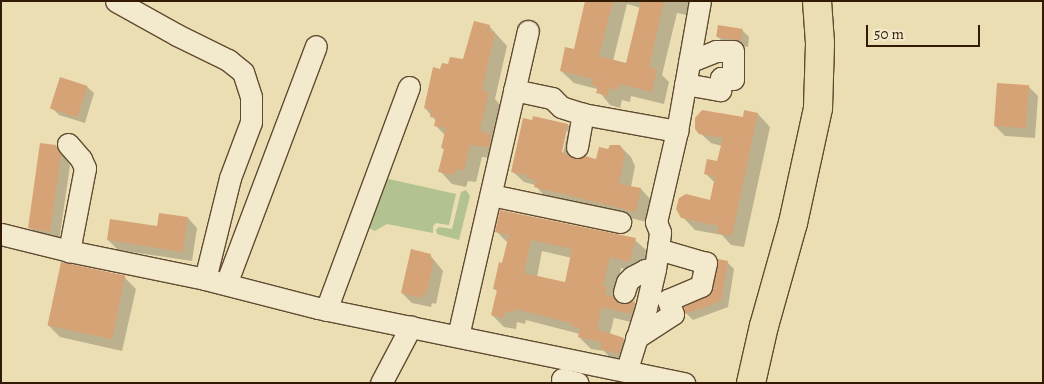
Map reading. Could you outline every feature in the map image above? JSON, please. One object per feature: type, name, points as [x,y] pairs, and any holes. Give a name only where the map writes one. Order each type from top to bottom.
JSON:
[{"type":"main road","points":[[751,383],[764,326],[793,223],[818,108],[820,43],[817,1]]},
{"type":"street","points":[[116,1],[176,35],[228,60],[243,72],[251,97],[251,122],[230,178],[204,279]]},
{"type":"street","points":[[626,370],[646,308],[656,259],[660,232],[656,222],[672,130],[685,84],[700,1]]},
{"type":"street","points":[[458,336],[528,31]]},
{"type":"street","points":[[226,284],[316,46]]},
{"type":"street","points":[[685,84],[720,90],[721,78],[733,79],[734,51],[716,50],[689,62]]},
{"type":"street","points":[[326,310],[409,87]]},
{"type":"street","points":[[514,90],[552,98],[561,107],[583,114],[672,130]]},
{"type":"street","points":[[576,147],[583,114]]},
{"type":"street","points":[[68,144],[85,168],[69,251]]},
{"type":"street","points":[[490,195],[620,222]]},
{"type":"street","points":[[1,234],[69,251],[226,284],[326,310],[684,383]]},
{"type":"street","points":[[624,292],[627,282],[645,270],[656,259],[706,263],[701,286],[668,300],[673,314],[636,338]]},
{"type":"street","points":[[381,383],[410,326]]},
{"type":"green space","points":[[384,178],[456,194],[449,225],[436,223],[433,226],[433,233],[387,224],[375,231],[367,227]]},
{"type":"green space","points":[[466,190],[470,196],[459,240],[437,234],[436,230],[439,227],[452,229],[461,192]]},
{"type":"building","points":[[585,1],[613,1],[599,56],[626,63],[641,1],[664,1],[649,67],[657,69],[652,92],[619,84],[617,90],[609,88],[608,96],[596,93],[598,87],[591,85],[593,79],[560,71],[565,47],[574,49]]},
{"type":"building","points":[[474,21],[490,25],[489,31],[495,33],[482,90],[489,92],[480,130],[491,135],[489,147],[470,145],[464,171],[456,169],[454,175],[438,172],[444,149],[441,148],[446,128],[434,126],[436,118],[430,117],[431,110],[424,108],[433,67],[440,69],[442,63],[448,64],[450,57],[463,59]]},
{"type":"building","points":[[718,25],[743,29],[741,41],[716,37]]},
{"type":"building","points":[[60,77],[88,86],[77,117],[50,108]]},
{"type":"building","points":[[997,83],[1029,85],[1026,128],[994,126]]},
{"type":"building","points":[[702,110],[743,117],[744,110],[758,113],[732,236],[717,233],[719,226],[681,218],[676,209],[679,198],[686,194],[710,200],[715,177],[704,174],[707,159],[717,161],[723,138],[699,134],[695,129],[695,118]]},
{"type":"building","points":[[533,116],[568,124],[562,152],[574,159],[585,156],[596,159],[599,147],[608,149],[610,145],[620,145],[625,154],[619,184],[641,188],[636,212],[534,187],[536,180],[526,178],[527,175],[511,172],[523,118],[532,120]]},
{"type":"building","points":[[40,143],[56,145],[61,155],[50,232],[28,228]]},
{"type":"building","points":[[500,210],[636,238],[630,262],[610,257],[603,286],[607,287],[605,294],[612,296],[620,304],[635,301],[631,314],[602,307],[597,329],[624,338],[619,354],[600,349],[602,342],[578,337],[580,328],[571,326],[571,323],[515,309],[514,313],[506,311],[504,318],[491,315],[497,290],[493,289],[499,262],[502,263],[509,235],[495,232]],"holes":[[[531,240],[572,249],[565,282],[524,273]]]},
{"type":"building","points":[[159,213],[188,217],[183,252],[107,240],[110,219],[157,226]]},
{"type":"building","points":[[411,249],[431,254],[430,259],[434,260],[426,295],[423,294],[422,298],[401,293]]},
{"type":"building","points":[[718,259],[728,261],[721,301],[685,314],[684,307],[711,294]]},
{"type":"building","points":[[61,262],[126,276],[112,339],[47,326]]}]
